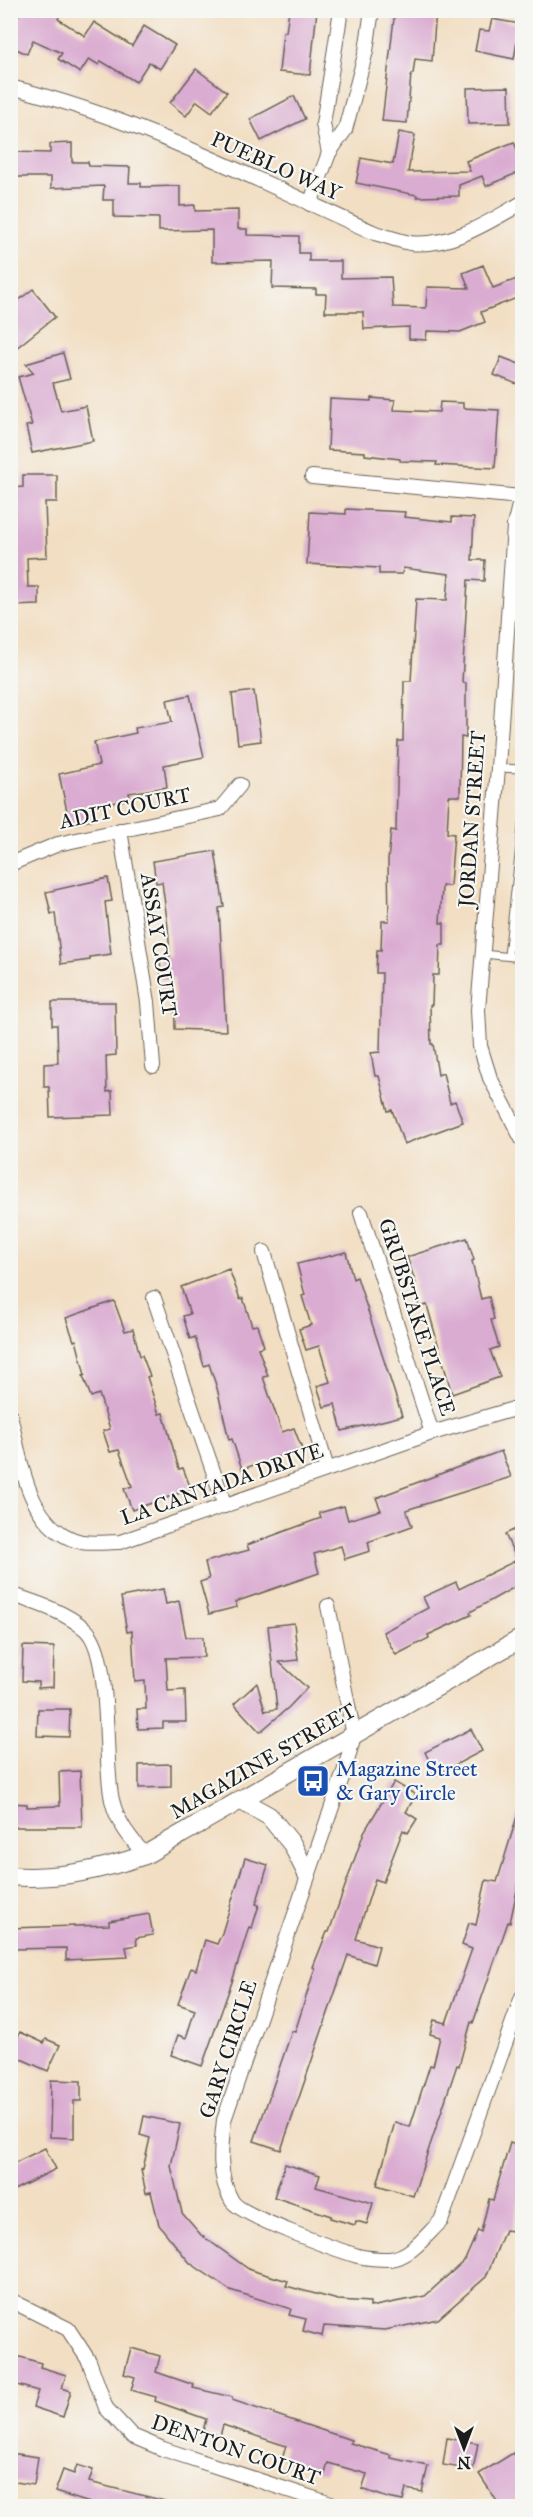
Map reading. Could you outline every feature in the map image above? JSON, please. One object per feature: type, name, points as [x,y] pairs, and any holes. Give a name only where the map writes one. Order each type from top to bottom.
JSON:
[{"type":"street","points":[[329,153],[323,124],[340,10]]},
{"type":"street","points":[[310,204],[329,153],[345,130],[366,51],[372,10]]},
{"type":"street","name":"PUEBLO WAY","points":[[10,87],[48,96],[133,125],[375,233],[411,243],[438,241],[472,231],[522,202]]},
{"type":"street","points":[[312,477],[522,495]]},
{"type":"street","name":"JORDAN STREET","points":[[522,495],[514,526],[498,768],[478,1010],[480,1046],[490,1078],[522,1139]]},
{"type":"street","name":"ADIT COURT","points":[[10,864],[58,844],[220,809],[240,785]]},
{"type":"street","name":"ASSAY COURT","points":[[120,830],[148,1002],[153,1066]]},
{"type":"street","name":"GRUBSTAKE PLACE","points":[[361,1213],[432,1433]]},
{"type":"street","points":[[264,1252],[327,1469]]},
{"type":"street","points":[[154,1298],[225,1506]]},
{"type":"street","name":"LA CANYADA DRIVE","points":[[10,1415],[28,1487],[40,1512],[57,1531],[82,1542],[120,1542],[432,1433],[510,1410],[522,1412]]},
{"type":"street","points":[[10,1594],[57,1610],[87,1630],[96,1647],[104,1682],[112,1799],[119,1820],[129,1837],[145,1855]]},
{"type":"street","points":[[328,1606],[354,1735]]},
{"type":"street","name":"MAGAZINE STREET","points":[[10,1876],[82,1873],[145,1855],[522,1638]]},
{"type":"street","name":"GARY CIRCLE","points":[[354,1735],[345,1769],[224,2120],[220,2158],[226,2188],[233,2204],[302,2236],[359,2256],[392,2259],[414,2248],[441,2221],[522,1997]]},
{"type":"street","points":[[240,1800],[269,1816],[292,1844],[307,1874]]},
{"type":"street","name":"DENTON COURT","points":[[10,2300],[68,2330],[89,2361],[106,2408],[132,2436],[163,2449],[337,2506]]},
{"type":"lane","points":[[498,768],[522,769]]},
{"type":"lane","points":[[508,957],[522,827]]},
{"type":"lane","points":[[483,954],[522,958]]},
{"type":"building","points":[[21,10],[62,10],[58,19],[85,36],[94,22],[132,46],[144,26],[175,45],[160,69],[149,62],[136,82],[101,61],[99,65],[89,59],[80,73],[58,59],[62,53],[33,40],[27,54],[10,46],[10,32]]},
{"type":"building","points":[[289,10],[317,10],[310,75],[279,72],[283,32],[286,32]]},
{"type":"building","points":[[395,10],[436,10],[432,61],[415,59],[413,74],[411,74],[407,123],[382,121]]},
{"type":"building","points":[[492,19],[520,24],[514,59],[475,51],[479,30],[489,31]]},
{"type":"building","points":[[196,69],[227,92],[212,112],[197,101],[186,116],[170,103]]},
{"type":"building","points":[[509,87],[510,123],[468,124],[467,88]]},
{"type":"building","points":[[294,96],[305,119],[261,141],[250,119]]},
{"type":"building","points":[[399,132],[415,135],[408,172],[470,171],[466,161],[514,142],[522,162],[522,171],[486,186],[482,176],[459,185],[459,196],[417,197],[417,195],[356,183],[361,158],[393,164]]},
{"type":"building","points":[[72,143],[72,162],[88,162],[89,166],[130,167],[129,183],[141,183],[141,187],[180,186],[180,206],[195,205],[195,211],[238,210],[238,229],[247,229],[247,235],[299,236],[299,253],[309,253],[309,261],[341,261],[341,278],[391,277],[393,307],[426,308],[427,287],[469,288],[463,273],[483,265],[493,288],[522,277],[522,296],[481,312],[485,322],[460,332],[427,331],[426,340],[409,339],[409,327],[364,329],[363,312],[325,312],[326,294],[316,294],[316,289],[272,288],[273,261],[212,262],[212,230],[159,231],[159,218],[114,217],[114,200],[103,200],[104,186],[51,188],[51,177],[10,177],[10,152],[50,153],[50,144]]},
{"type":"building","points":[[33,289],[55,317],[10,353],[10,307]]},
{"type":"building","points":[[63,353],[70,379],[53,383],[61,411],[86,406],[93,441],[32,453],[26,426],[32,425],[18,377],[34,373],[26,364]]},
{"type":"building","points":[[501,357],[522,365],[522,386],[494,375]]},
{"type":"building","points":[[371,398],[395,400],[394,410],[439,412],[440,402],[463,403],[463,408],[499,410],[495,468],[436,465],[437,462],[400,461],[400,459],[365,455],[365,452],[328,450],[330,399],[371,401]]},
{"type":"building","points":[[23,475],[57,475],[57,502],[45,502],[47,557],[27,558],[28,587],[39,587],[39,605],[10,606],[10,488],[23,487]]},
{"type":"building","points":[[346,509],[405,512],[404,517],[452,522],[452,517],[474,518],[472,560],[485,560],[484,581],[468,580],[462,682],[466,683],[466,738],[461,737],[460,796],[449,796],[447,833],[454,834],[450,886],[442,886],[440,923],[444,923],[444,945],[440,945],[439,975],[433,975],[432,1005],[430,1005],[431,1044],[433,1044],[438,1075],[443,1073],[450,1103],[455,1101],[463,1122],[404,1144],[392,1110],[388,1111],[379,1076],[375,1076],[371,1053],[380,1052],[382,973],[376,973],[377,950],[381,950],[382,921],[389,921],[388,861],[391,830],[396,831],[398,741],[403,741],[404,681],[411,681],[416,599],[447,600],[449,574],[403,568],[402,574],[379,574],[379,568],[307,564],[310,512],[346,514]]},
{"type":"building","points":[[254,691],[261,741],[238,744],[232,694]]},
{"type":"building","points":[[190,695],[204,757],[164,765],[167,787],[129,793],[130,799],[90,808],[92,820],[70,825],[59,774],[99,765],[94,742],[136,733],[135,728],[172,722],[167,700]]},
{"type":"building","points":[[215,851],[224,907],[219,908],[226,1031],[175,1029],[174,978],[161,978],[160,956],[170,956],[162,882],[156,883],[153,861]]},
{"type":"building","points":[[108,878],[112,901],[105,902],[111,954],[61,964],[55,913],[51,914],[46,892]]},
{"type":"building","points":[[52,1002],[115,1002],[116,1055],[106,1056],[107,1092],[112,1091],[113,1115],[50,1117],[49,1087],[44,1087],[44,1064],[58,1063],[57,1025],[52,1025]]},
{"type":"building","points":[[467,1238],[474,1260],[472,1261],[481,1299],[489,1297],[494,1319],[491,1320],[499,1347],[490,1350],[500,1377],[452,1394],[427,1305],[419,1307],[413,1284],[416,1284],[407,1257]]},
{"type":"building","points":[[346,1252],[353,1279],[357,1277],[402,1416],[342,1431],[335,1404],[324,1407],[317,1386],[330,1382],[319,1346],[306,1350],[299,1329],[311,1325],[302,1296],[305,1295],[297,1264]]},
{"type":"building","points":[[229,1269],[240,1299],[243,1298],[252,1326],[257,1325],[264,1346],[258,1348],[268,1376],[263,1377],[282,1432],[294,1428],[302,1449],[242,1469],[232,1439],[229,1440],[209,1364],[204,1366],[195,1337],[190,1339],[183,1316],[190,1314],[181,1287]]},
{"type":"building","points":[[114,1301],[125,1331],[133,1329],[140,1356],[142,1355],[150,1376],[147,1377],[159,1414],[163,1413],[179,1469],[183,1468],[191,1489],[132,1510],[124,1489],[132,1486],[119,1450],[110,1452],[103,1431],[110,1429],[99,1394],[91,1397],[83,1376],[85,1375],[76,1340],[74,1341],[66,1318]]},
{"type":"building","points":[[501,1451],[511,1477],[406,1510],[412,1526],[368,1542],[370,1551],[345,1559],[341,1546],[314,1554],[319,1573],[235,1602],[237,1607],[209,1614],[200,1582],[209,1579],[205,1562],[249,1550],[247,1545],[321,1518],[319,1513],[344,1506],[348,1520],[381,1510],[376,1498]]},
{"type":"building","points":[[522,1526],[522,1583],[470,1612],[471,1615],[428,1635],[429,1638],[396,1655],[383,1632],[428,1608],[423,1597],[456,1582],[459,1589],[517,1560],[505,1534]]},
{"type":"building","points":[[163,1589],[166,1604],[179,1601],[186,1637],[203,1637],[204,1657],[166,1658],[168,1691],[185,1690],[186,1722],[163,1722],[163,1728],[138,1729],[137,1709],[146,1709],[145,1681],[135,1682],[132,1631],[127,1632],[121,1597]]},
{"type":"building","points":[[294,1623],[298,1660],[279,1662],[307,1688],[260,1732],[234,1704],[257,1683],[265,1711],[277,1709],[268,1626]]},
{"type":"building","points":[[23,1646],[54,1647],[53,1687],[38,1688],[38,1682],[22,1681]]},
{"type":"building","points":[[38,1709],[70,1709],[69,1737],[37,1736]]},
{"type":"building","points":[[471,1729],[482,1751],[436,1775],[425,1752]]},
{"type":"building","points":[[171,1764],[171,1787],[139,1788],[139,1765]]},
{"type":"building","points":[[80,1771],[82,1827],[10,1827],[10,1803],[27,1804],[27,1807],[60,1806],[59,1772]]},
{"type":"building","points":[[394,1782],[416,1795],[406,1812],[417,1819],[408,1833],[403,1830],[383,1882],[375,1879],[356,1939],[379,1946],[374,1964],[348,1955],[281,2150],[254,2141],[292,2031],[295,2032],[315,1968],[313,1967],[327,1932],[329,1932],[364,1832]]},
{"type":"building","points":[[519,1810],[522,1811],[522,1867],[510,1923],[508,1922],[473,2023],[471,2022],[459,2066],[457,2065],[413,2196],[377,2185],[395,2122],[410,2127],[430,2065],[433,2066],[440,2037],[430,2034],[434,2020],[446,2023],[472,1949],[462,1945],[469,1923],[476,1925],[486,1880],[497,1882]]},
{"type":"building","points":[[245,1858],[268,1865],[256,1904],[259,1905],[252,1928],[249,1927],[202,2066],[171,2055],[178,2035],[186,2038],[195,2010],[178,2004],[191,1968],[196,1970],[205,1940],[217,1944]]},
{"type":"building","points":[[149,1914],[153,1935],[136,1938],[137,1945],[126,1947],[128,1957],[66,1960],[66,1948],[10,1949],[10,1928],[109,1925],[109,1921]]},
{"type":"building","points":[[20,2032],[44,2043],[46,2039],[60,2045],[48,2071],[10,2054]]},
{"type":"building","points":[[51,2080],[81,2081],[81,2101],[74,2101],[74,2138],[50,2137]]},
{"type":"building","points":[[144,2116],[180,2124],[171,2166],[182,2213],[201,2235],[250,2270],[288,2281],[286,2286],[338,2300],[370,2302],[370,2307],[425,2296],[465,2260],[478,2230],[481,2232],[489,2199],[493,2200],[510,2143],[522,2147],[522,2188],[512,2231],[505,2230],[486,2277],[438,2319],[385,2330],[324,2326],[322,2336],[303,2331],[306,2319],[289,2315],[291,2309],[230,2290],[190,2263],[159,2225],[151,2192],[146,2193],[141,2170],[150,2138],[140,2135]]},
{"type":"building","points":[[45,2148],[56,2169],[10,2192],[10,2165]]},
{"type":"building","points":[[285,2164],[320,2175],[316,2187],[373,2203],[367,2224],[356,2221],[355,2225],[330,2218],[331,2216],[274,2197]]},
{"type":"building","points":[[131,2348],[160,2356],[156,2372],[194,2385],[193,2388],[232,2397],[232,2400],[351,2440],[350,2443],[391,2455],[391,2458],[428,2466],[422,2492],[406,2489],[403,2501],[388,2498],[362,2489],[367,2474],[328,2463],[325,2474],[309,2469],[282,2459],[286,2446],[223,2425],[220,2436],[203,2431],[206,2419],[155,2401],[156,2397],[131,2390],[135,2377],[124,2374]]},
{"type":"building","points":[[10,2354],[41,2363],[40,2367],[66,2375],[62,2388],[71,2391],[63,2417],[33,2407],[38,2391],[10,2383]]},
{"type":"building","points":[[447,2438],[478,2443],[473,2470],[443,2465]]},
{"type":"building","points":[[10,2453],[38,2457],[34,2485],[10,2481]]},
{"type":"building","points":[[513,2453],[522,2467],[522,2506],[500,2506],[479,2474]]},
{"type":"building","points":[[77,2465],[93,2470],[89,2482],[165,2501],[165,2506],[99,2506],[55,2492],[63,2470],[74,2474]]},
{"type":"place","name":"Magazine Street & Gary Circle","points":[[313,1781]]}]
